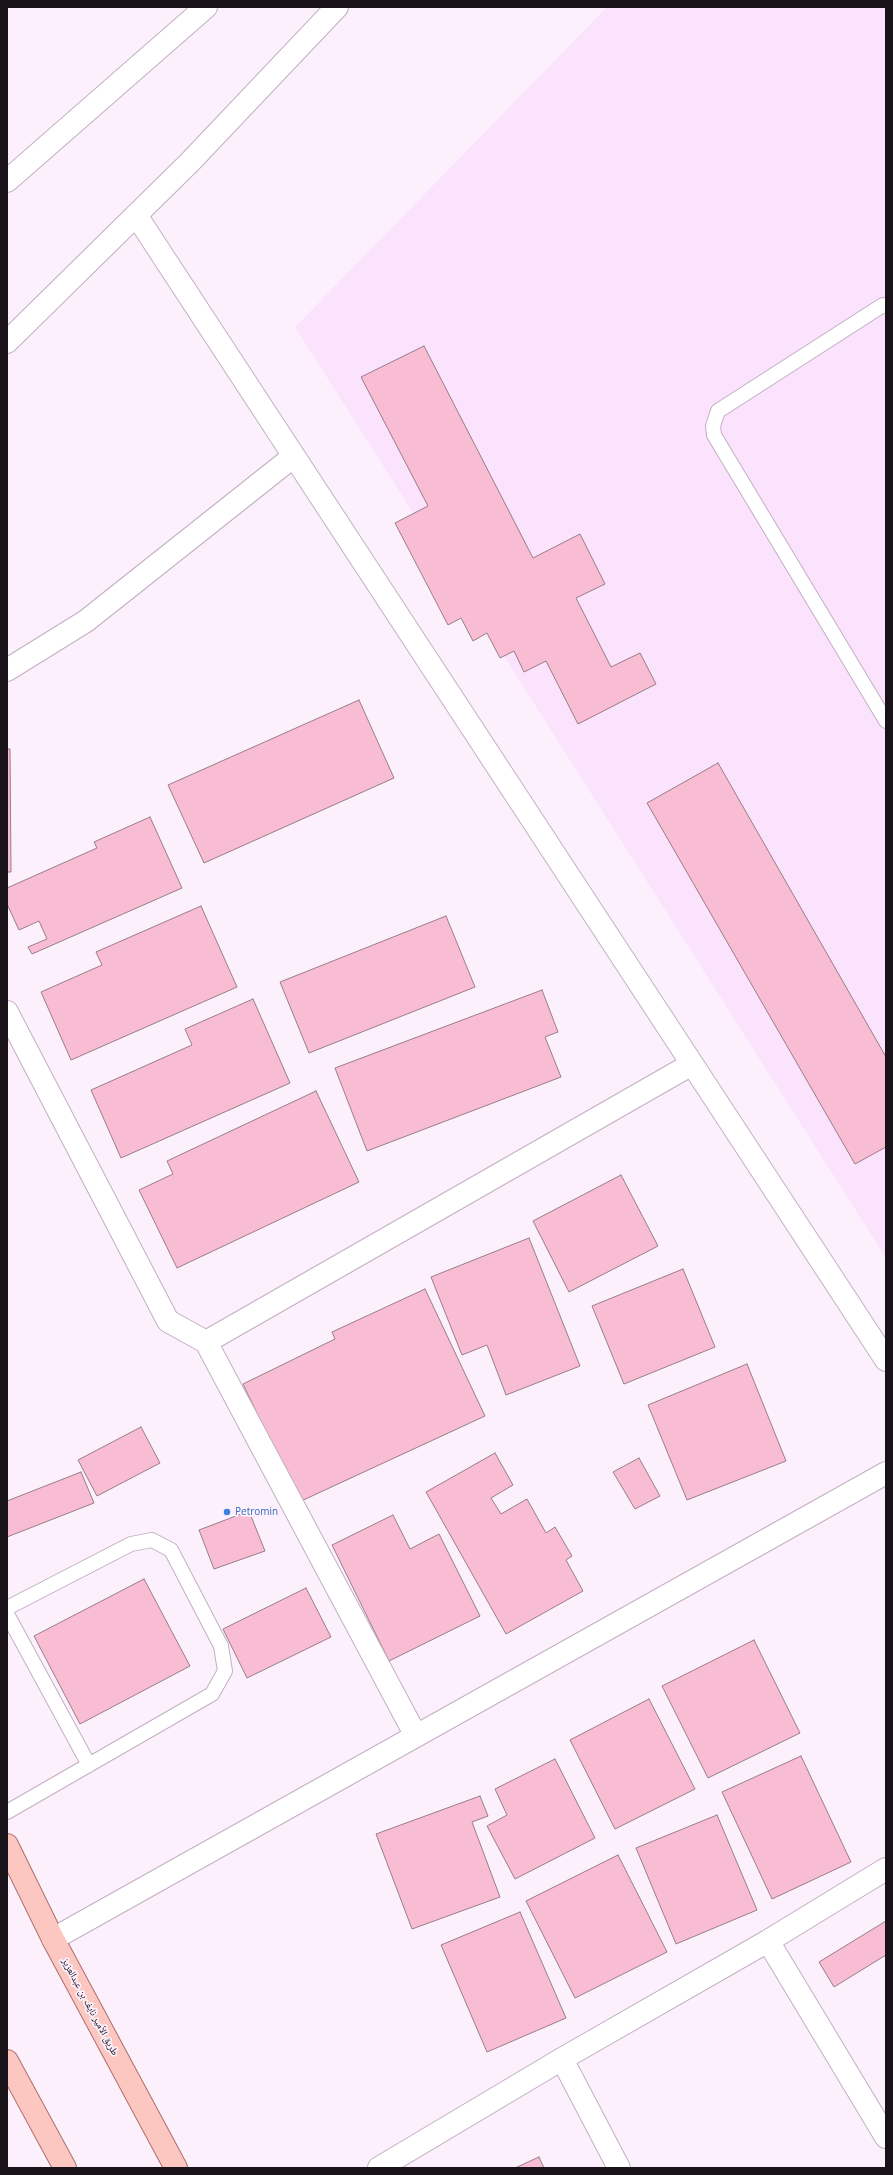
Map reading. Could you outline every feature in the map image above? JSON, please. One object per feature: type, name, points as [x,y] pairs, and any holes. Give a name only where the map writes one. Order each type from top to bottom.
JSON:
[{"type":"main road","name":"طريق الأمير نايف بن عبدالعزيز","points":[[7,1845],[53,1939],[176,2168]]},
{"type":"main road","points":[[7,2061],[65,2168]]},
{"type":"street","points":[[7,182],[206,7]]},
{"type":"street","points":[[7,342],[190,162],[337,7]]},
{"type":"street","points":[[136,215],[886,1360]]},
{"type":"street","points":[[7,670],[86,621],[294,456]]},
{"type":"street","points":[[7,1012],[168,1321],[206,1342],[416,1736]]},
{"type":"street","points":[[206,1342],[692,1064]]},
{"type":"street","points":[[53,1939],[886,1473]]},
{"type":"street","points":[[379,2168],[562,2059],[768,1941],[886,1869]]},
{"type":"street","points":[[768,1941],[886,2137]]},
{"type":"street","points":[[562,2059],[619,2168]]},
{"type":"lane","points":[[886,306],[883,305],[718,411],[713,426],[718,442],[886,721]]},
{"type":"lane","points":[[7,1608],[131,1544],[152,1540],[171,1550],[221,1646],[225,1671],[212,1694],[7,1812]]},
{"type":"lane","points":[[7,1614],[89,1765]]},
{"type":"shaded area","points":[[607,7],[886,7],[886,1258],[295,327]]},
{"type":"building","points":[[424,346],[533,558],[580,534],[605,584],[576,598],[611,667],[640,653],[656,684],[578,724],[546,661],[524,672],[514,651],[500,658],[487,633],[473,641],[461,618],[448,625],[395,523],[428,506],[361,377]]},
{"type":"building","points":[[359,700],[394,778],[204,863],[168,785]]},
{"type":"building","points":[[7,749],[10,749],[11,872],[7,872]]},
{"type":"building","points":[[718,763],[886,1057],[886,1147],[855,1164],[647,803]]},
{"type":"building","points":[[150,817],[182,888],[32,954],[28,947],[47,939],[39,921],[19,930],[7,904],[7,888],[97,848],[94,842]]},
{"type":"building","points":[[201,906],[237,987],[71,1060],[41,992],[102,965],[96,952]]},
{"type":"building","points":[[446,916],[475,987],[309,1053],[280,982]]},
{"type":"building","points":[[542,990],[558,1032],[545,1037],[561,1077],[367,1151],[335,1068]]},
{"type":"building","points":[[253,999],[290,1083],[121,1158],[91,1090],[192,1045],[185,1029]]},
{"type":"building","points":[[316,1091],[359,1182],[177,1268],[139,1190],[173,1174],[167,1161]]},
{"type":"building","points":[[621,1175],[658,1246],[569,1292],[533,1221]]},
{"type":"building","points":[[529,1238],[580,1366],[506,1395],[487,1345],[462,1355],[431,1277]]},
{"type":"building","points":[[683,1269],[715,1347],[624,1384],[592,1306]]},
{"type":"building","points":[[425,1289],[485,1416],[299,1502],[243,1384],[335,1339],[332,1332]]},
{"type":"building","points":[[747,1364],[786,1461],[687,1500],[648,1405]]},
{"type":"building","points":[[141,1427],[160,1463],[97,1496],[78,1460]]},
{"type":"building","points":[[495,1453],[513,1485],[491,1498],[501,1514],[527,1499],[546,1533],[555,1527],[572,1556],[566,1560],[583,1591],[506,1634],[426,1492]]},
{"type":"building","points":[[639,1458],[660,1496],[635,1509],[613,1472]]},
{"type":"building","points":[[81,1472],[94,1503],[7,1537],[7,1501]]},
{"type":"building","points":[[249,1511],[265,1551],[214,1569],[199,1530]]},
{"type":"building","points":[[393,1515],[410,1549],[439,1534],[480,1616],[389,1661],[332,1545]]},
{"type":"building","points":[[144,1579],[190,1666],[80,1724],[34,1636]]},
{"type":"building","points":[[306,1588],[331,1637],[247,1678],[223,1629]]},
{"type":"building","points":[[754,1640],[800,1733],[708,1778],[662,1686]]},
{"type":"building","points":[[649,1699],[695,1789],[615,1829],[570,1740]]},
{"type":"building","points":[[801,1756],[851,1862],[772,1899],[722,1792]]},
{"type":"building","points":[[555,1759],[595,1838],[515,1879],[487,1826],[507,1815],[495,1789]]},
{"type":"building","points":[[480,1796],[488,1816],[472,1822],[500,1897],[412,1929],[376,1834]]},
{"type":"building","points":[[717,1815],[757,1910],[676,1944],[636,1848]]},
{"type":"building","points":[[618,1855],[667,1952],[575,1998],[526,1901]]},
{"type":"building","points":[[520,1912],[566,2018],[487,2052],[441,1945]]},
{"type":"building","points":[[886,1921],[886,1955],[834,1987],[819,1962]]},
{"type":"building","points":[[539,2157],[544,2168],[515,2168]]},
{"type":"place","name":"Petromin","points":[[227,1512]]}]
